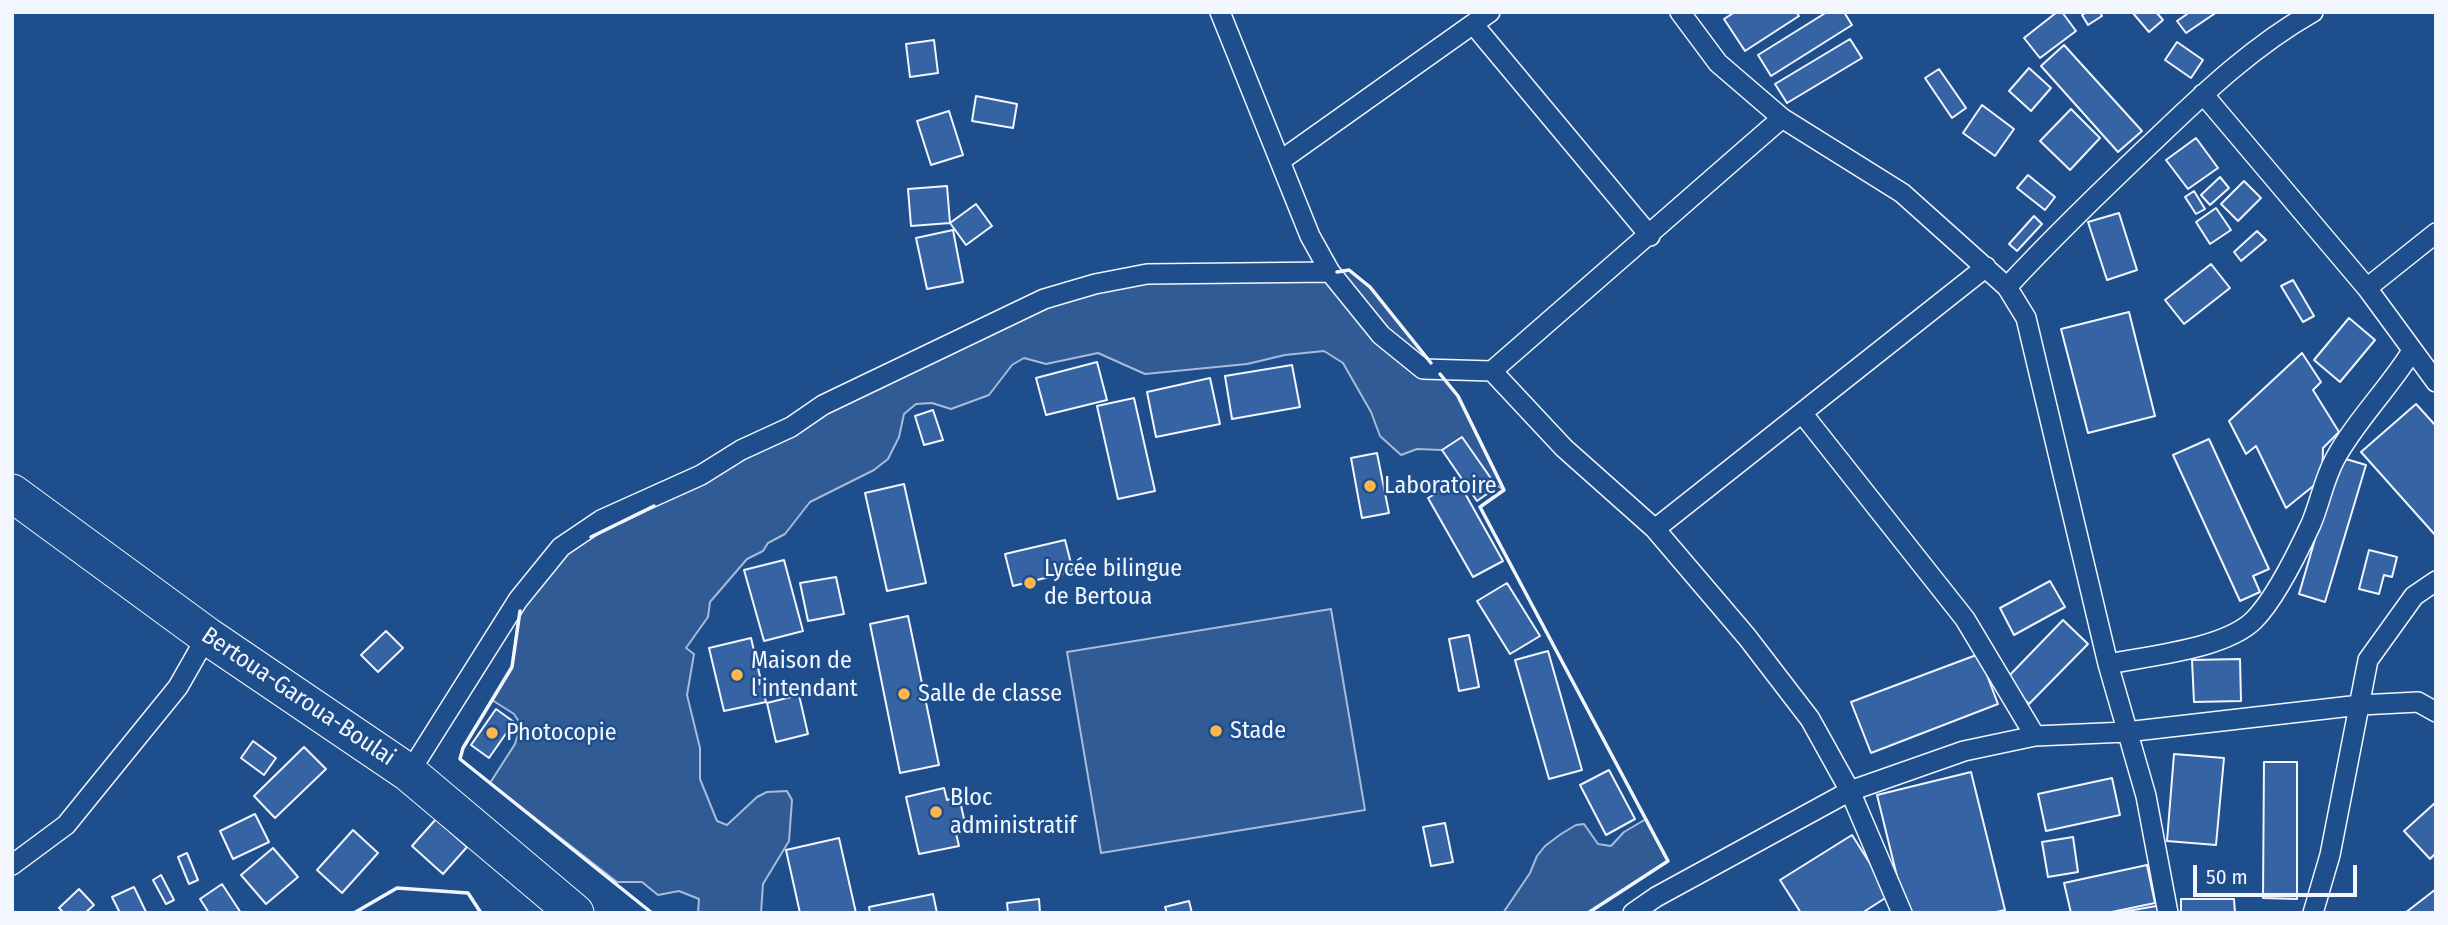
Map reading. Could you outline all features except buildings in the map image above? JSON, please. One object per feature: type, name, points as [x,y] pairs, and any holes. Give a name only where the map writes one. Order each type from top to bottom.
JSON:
[{"type":"highway","name":"Bertoua-Garoua-Boulai","points":[[12,493],[207,636],[409,773],[575,913]]},
{"type":"street","points":[[1220,12],[1310,236],[1330,272],[1381,335],[1423,369],[1492,371],[1650,236],[1782,118]]},
{"type":"street","points":[[1280,161],[1490,12]]},
{"type":"street","points":[[1680,12],[1718,63],[1782,118],[1902,193],[2007,287],[2026,318],[2108,664],[2146,796],[2168,913]]},
{"type":"street","points":[[2007,287],[2067,223],[2203,94],[2276,33],[2313,12]]},
{"type":"street","points":[[1474,24],[1650,236]]},
{"type":"street","points":[[2203,94],[2367,288],[2436,382]]},
{"type":"street","points":[[2367,288],[2436,233]]},
{"type":"street","points":[[1655,529],[1986,267]]},
{"type":"street","points":[[409,773],[448,708],[539,572],[561,547],[601,520],[674,489],[741,450],[791,427],[823,405],[859,386],[1044,299],[1147,274],[1330,272]]},
{"type":"street","points":[[2108,664],[2182,649],[2229,635],[2253,621],[2269,602],[2311,523],[2334,459],[2393,383],[2412,351]]},
{"type":"street","points":[[1492,371],[1564,448],[1655,529],[1747,637],[1810,719],[1850,791],[1902,913]]},
{"type":"street","points":[[1802,413],[1965,619],[2035,736]]},
{"type":"street","points":[[2313,913],[2330,856],[2368,660],[2414,596],[2436,581]]},
{"type":"street","points":[[12,865],[66,825],[178,687],[207,636]]},
{"type":"street","points":[[1633,913],[1656,897],[1850,791],[1964,751],[2035,736],[2126,732],[2360,705],[2418,702],[2436,712]]},
{"type":"shaded area","points":[[1349,270],[1370,287],[1458,396],[1504,490],[1442,450],[1417,449],[1401,455],[1380,436],[1371,412],[1343,363],[1324,351],[1285,355],[1247,364],[1145,374],[1098,353],[1046,364],[1024,358],[1012,365],[989,395],[951,409],[932,403],[916,404],[904,414],[899,437],[888,459],[874,470],[810,502],[785,534],[768,543],[763,551],[747,559],[710,602],[708,617],[686,648],[694,654],[687,695],[700,748],[700,779],[717,821],[727,825],[757,797],[767,792],[787,791],[792,800],[789,841],[763,884],[761,913],[698,913],[699,899],[679,891],[658,895],[642,882],[617,882],[490,783],[515,744],[521,725],[514,714],[492,700],[512,667],[519,612],[565,549],[644,512],[718,471],[763,438],[1050,300],[1134,278],[1302,276]]},
{"type":"shaded area","name":"Stade","points":[[1331,609],[1365,810],[1101,853],[1067,652]]},
{"type":"shaded area","points":[[1646,819],[1668,861],[1588,913],[1503,913],[1530,873],[1537,856],[1561,834],[1576,825],[1584,824],[1598,844],[1611,846],[1624,832]]},
{"type":"wall","points":[[1337,272],[1349,270],[1370,287],[1431,363]]},
{"type":"wall","points":[[1440,374],[1458,396],[1504,490],[1480,507],[1668,861],[1588,913]]},
{"type":"wall","points":[[591,537],[654,506]]},
{"type":"wall","points":[[520,611],[512,667],[463,748],[460,759],[652,913]]},
{"type":"wall","points":[[354,913],[397,888],[468,893],[481,913]]},
{"type":"place","name":"Laboratoire","points":[[1370,486]]},
{"type":"place","name":"Lycée bilingue de Bertoua","points":[[1030,583]]},
{"type":"place","name":"Maison de l'intendant","points":[[737,675]]},
{"type":"place","name":"Salle de classe","points":[[904,694]]},
{"type":"place","name":"Stade","points":[[1216,731]]},
{"type":"place","name":"Photocopie","points":[[492,733]]},
{"type":"place","name":"Bloc administratif","points":[[936,812]]}]
